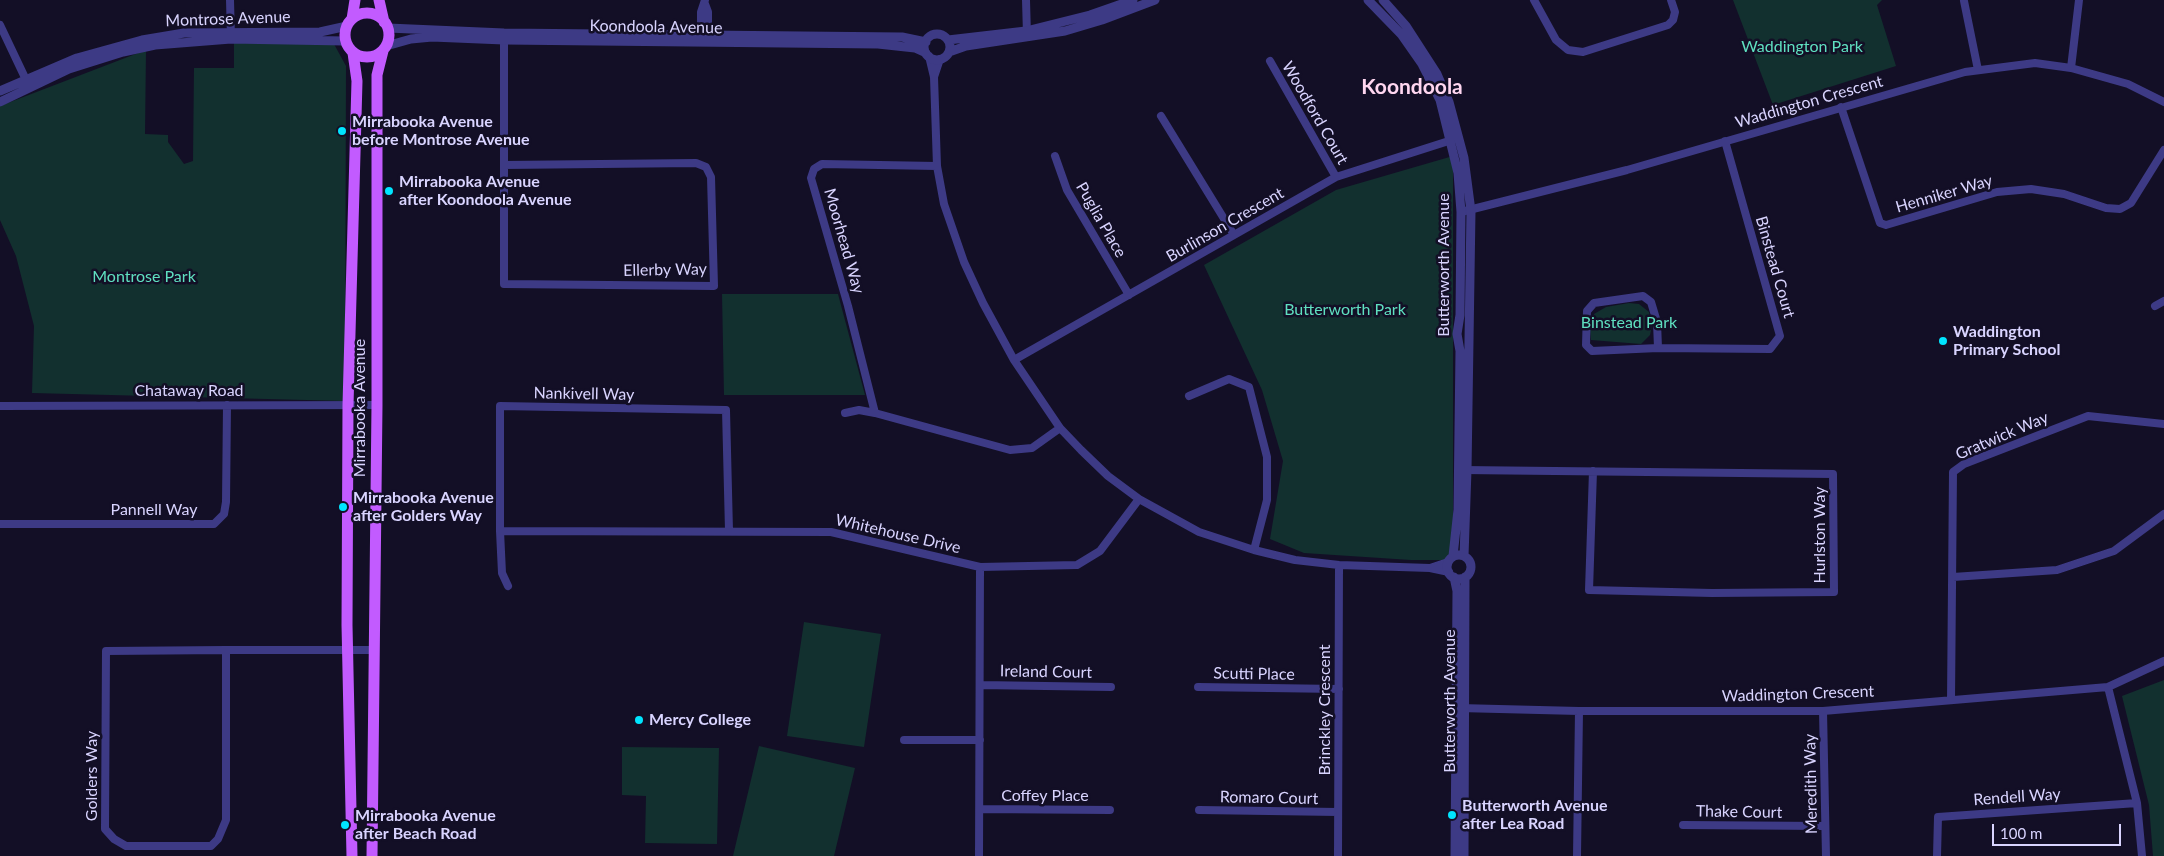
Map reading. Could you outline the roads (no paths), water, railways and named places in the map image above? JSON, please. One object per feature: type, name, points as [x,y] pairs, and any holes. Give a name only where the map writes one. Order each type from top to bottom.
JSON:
[{"type":"main road","points":[[345,41],[355,0]]},
{"type":"main road","name":"Mirrabooka Avenue","points":[[372,856],[377,405],[377,75],[389,34],[379,0]]},
{"type":"main road","points":[[350,22],[366,13],[379,17],[386,25]]},
{"type":"main road","name":"Mirrabooka Avenue","points":[[345,41],[353,53],[357,81],[348,405],[347,650],[352,856]]},
{"type":"main road","points":[[353,53],[365,58],[378,55],[384,49]]},
{"type":"main road","points":[[373,819],[376,856]]},
{"type":"street","points":[[230,0],[231,35]]},
{"type":"street","points":[[1026,0],[1026,35]]},
{"type":"street","points":[[1133,0],[1026,35],[948,40],[939,34],[931,36],[926,42],[934,77],[936,166],[944,204],[964,262],[983,303],[1014,360],[1060,428],[1108,476],[1139,499],[1199,532],[1254,550],[1296,560],[1339,565],[1430,568],[1451,575],[1465,577],[1471,568],[1470,560],[1464,556],[1430,568]]},
{"type":"street","points":[[934,77],[940,59],[949,52],[966,46],[1087,25],[1155,0]]},
{"type":"street","name":"Butterworth Avenue","points":[[1383,0],[1406,26],[1427,56],[1448,102],[1471,211],[1463,470],[1458,521],[1451,559]]},
{"type":"street","points":[[1534,0],[1556,40],[1568,50],[1583,52],[1668,25],[1673,20],[1675,12],[1671,0]]},
{"type":"street","points":[[2071,68],[2079,0]]},
{"type":"street","name":"Butterworth Avenue","points":[[1370,1],[1401,34],[1422,64],[1440,100],[1455,139],[1461,212],[1460,315],[1457,334],[1460,351],[1464,556]]},
{"type":"street","points":[[1964,1],[1978,70]]},
{"type":"street","points":[[704,39],[708,12],[705,2]]},
{"type":"street","name":"Montrose Avenue","points":[[0,102],[69,69],[124,52],[155,45],[231,35],[320,32],[350,22]]},
{"type":"street","points":[[0,25],[30,88]]},
{"type":"street","name":"Koondoola Avenue","points":[[386,25],[504,37]]},
{"type":"street","name":"Montrose Avenue","points":[[0,91],[77,58],[127,43],[184,33],[345,41]]},
{"type":"street","name":"Ellerby Way","points":[[504,37],[504,166],[504,284],[714,286],[711,177],[706,167],[696,163],[504,166]]},
{"type":"street","name":"Koondoola Avenue","points":[[704,39],[902,37],[926,42]]},
{"type":"street","name":"Koondoola Avenue","points":[[384,49],[422,38],[704,39],[878,44],[915,48],[928,55]]},
{"type":"street","points":[[948,40],[949,52]]},
{"type":"street","points":[[928,55],[940,59]]},
{"type":"street","name":"Woodford Court","points":[[1270,62],[1336,177]]},
{"type":"street","name":"Waddington Crescent","points":[[1461,212],[1627,170],[1965,72],[2035,64],[2071,68],[2128,84],[2164,102]]},
{"type":"street","name":"Henniker Way","points":[[1841,107],[1880,223],[1886,225],[1997,192],[2031,188],[2064,194],[2106,208],[2120,209],[2131,203],[2164,150]]},
{"type":"street","points":[[1161,116],[1234,235]]},
{"type":"street","name":"Burlinson Crescent","points":[[1014,360],[1336,177],[1455,139]]},
{"type":"street","name":"Binstead Court","points":[[1658,348],[1657,322],[1651,302],[1643,296],[1594,302],[1587,311],[1586,346],[1592,351],[1658,348],[1770,349],[1780,336],[1725,141]]},
{"type":"street","name":"Puglia Place","points":[[1055,156],[1067,190],[1129,295]]},
{"type":"street","name":"Moorhead Way","points":[[875,413],[848,306],[811,178],[814,169],[822,164],[936,166]]},
{"type":"street","points":[[2155,306],[2164,301]]},
{"type":"street","points":[[1189,396],[1229,379],[1249,387],[1267,457],[1266,500],[1254,550]]},
{"type":"street","name":"Pannell Way","points":[[0,524],[214,524],[224,514],[226,502],[227,405]]},
{"type":"street","name":"Chataway Road","points":[[0,406],[377,405]]},
{"type":"street","name":"Nankivell Way","points":[[508,586],[502,573],[500,531],[500,406],[726,410],[728,531]]},
{"type":"street","points":[[845,413],[860,410],[875,413],[1010,450],[1032,448],[1060,428]]},
{"type":"street","name":"Gratwick Way","points":[[1952,700],[1953,472],[1964,464],[2088,416],[2164,424]]},
{"type":"street","name":"Hurlston Way","points":[[1463,470],[1594,471],[1834,474],[1834,592],[1712,593],[1589,590],[1594,471]]},
{"type":"street","name":"Whitehouse Drive","points":[[500,531],[831,532],[980,567],[1077,565],[1100,552],[1139,499]]},
{"type":"street","points":[[1953,576],[2057,570],[2114,552],[2164,514]]},
{"type":"street","points":[[1451,559],[1451,575]]},
{"type":"street","name":"Brinckley Crescent","points":[[1338,856],[1339,565]]},
{"type":"street","points":[[979,856],[980,567]]},
{"type":"street","name":"Butterworth Avenue","points":[[1451,575],[1457,591],[1464,856]]},
{"type":"street","name":"Butterworth Avenue","points":[[1455,856],[1465,577]]},
{"type":"street","name":"Golders Way","points":[[226,650],[226,820],[218,839],[211,846],[126,846],[114,839],[105,829],[106,651],[226,650],[374,650]]},
{"type":"street","name":"Waddington Crescent","points":[[1461,708],[1579,711],[1823,711],[2108,687],[2164,661]]},
{"type":"street","name":"Ireland Court","points":[[980,685],[1111,687]]},
{"type":"street","name":"Scutti Place","points":[[1198,687],[1339,689]]},
{"type":"street","points":[[2108,687],[2138,803],[2142,856]]},
{"type":"street","points":[[1576,856],[1579,711]]},
{"type":"street","name":"Meredith Way","points":[[1823,711],[1826,856]]},
{"type":"street","points":[[904,740],[980,740]]},
{"type":"street","name":"Rendell Way","points":[[1937,856],[1938,817],[2138,803]]},
{"type":"street","name":"Coffey Place","points":[[980,809],[1110,810]]},
{"type":"street","name":"Romaro Court","points":[[1199,810],[1338,812]]},
{"type":"street","name":"Thake Court","points":[[1683,825],[1825,826]]},
{"type":"place","name":"Mirrabooka Avenue before Montrose Avenue","points":[[342,131]]},
{"type":"place","name":"Mirrabooka Avenue after Koondoola Avenue","points":[[389,191]]},
{"type":"place","name":"Waddington Primary School","points":[[1943,341]]},
{"type":"place","name":"Mirrabooka Avenue after Golders Way","points":[[343,507]]},
{"type":"place","name":"Mercy College","points":[[639,720]]},
{"type":"place","name":"Butterworth Avenue after Lea Road","points":[[1452,815]]},
{"type":"place","name":"Mirrabooka Avenue after Beach Road","points":[[345,825]]},
{"type":"district","name":"Koondoola","points":[[1412,87]]},
{"type":"park label","name":"Waddington Park","points":[[1802,47]]},
{"type":"park label","name":"Montrose Park","points":[[144,277]]},
{"type":"park label","name":"Butterworth Park","points":[[1345,310]]},
{"type":"park label","name":"Binstead Park","points":[[1629,323]]}]
